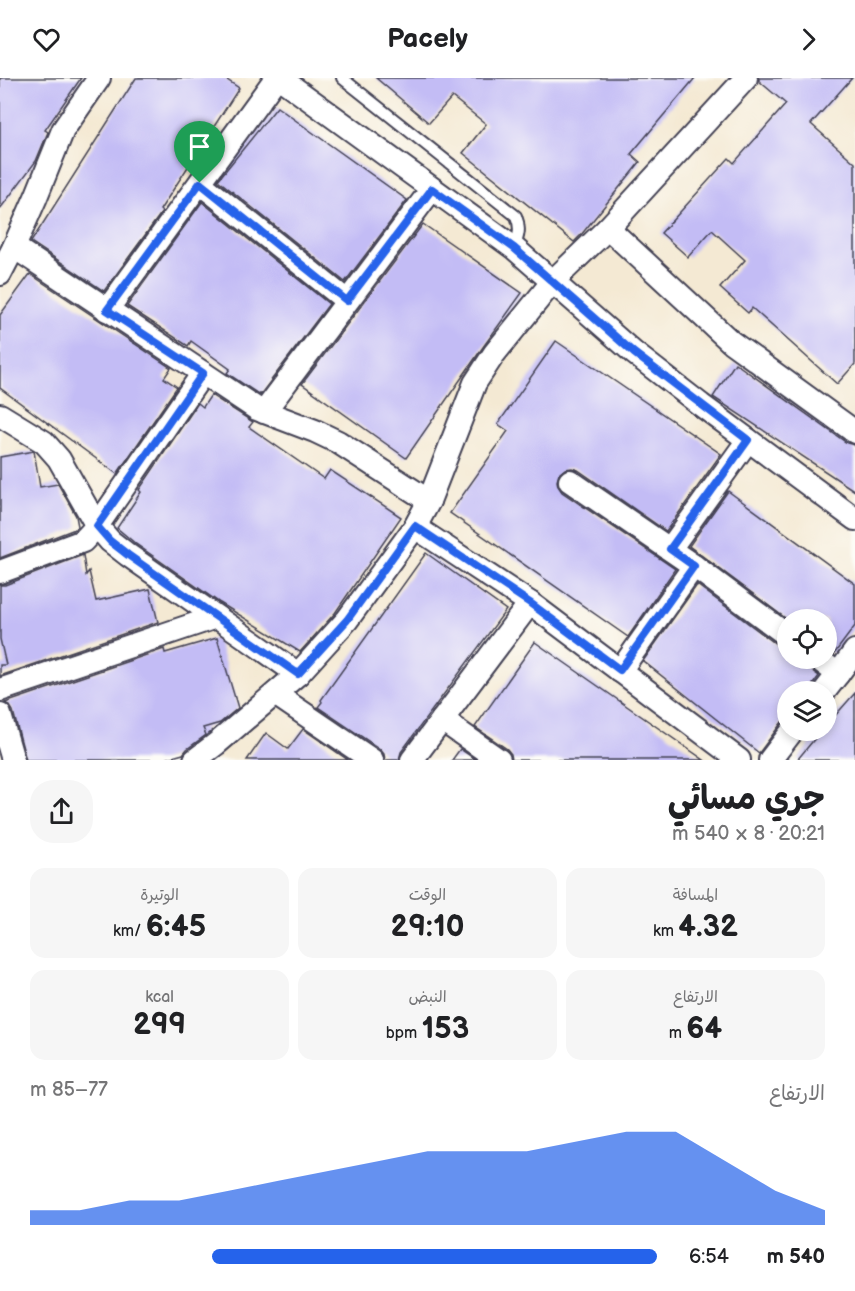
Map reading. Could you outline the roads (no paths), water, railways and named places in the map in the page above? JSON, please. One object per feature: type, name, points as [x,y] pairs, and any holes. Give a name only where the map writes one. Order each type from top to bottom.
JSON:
[{"type":"street","points":[[0,274],[14,247],[63,130],[99,78]]},
{"type":"street","points":[[107,310],[278,78],[514,248],[634,353],[855,519]]},
{"type":"street","points":[[195,760],[298,674],[347,620],[415,526],[429,501],[476,383],[494,354],[553,281],[608,228],[746,78]]},
{"type":"street","points":[[200,183],[347,301]]},
{"type":"street","points":[[264,412],[432,189]]},
{"type":"street","points":[[608,228],[731,342],[855,432]]},
{"type":"street","points":[[14,247],[257,409],[338,442],[429,501]]},
{"type":"street","points":[[0,572],[83,541],[97,526],[203,373]]},
{"type":"street","points":[[0,415],[44,442],[59,459],[97,526],[110,541],[298,674]]},
{"type":"street","points":[[670,549],[748,440]]},
{"type":"street","points":[[570,481],[694,566],[777,628]]},
{"type":"street","points":[[415,526],[530,603],[738,760]]},
{"type":"street","points":[[620,670],[694,566]]},
{"type":"street","points":[[412,760],[530,603]]},
{"type":"street","points":[[0,690],[216,617]]},
{"type":"street","points":[[833,681],[855,651]]},
{"type":"street","points":[[831,669],[838,674]]},
{"type":"street","points":[[274,694],[372,760]]},
{"type":"street","points":[[0,715],[13,760]]},
{"type":"street","points":[[442,720],[499,760]]},
{"type":"street","points":[[770,760],[785,741]]},
{"type":"lane","points":[[342,78],[516,216],[520,228],[514,248]]}]
